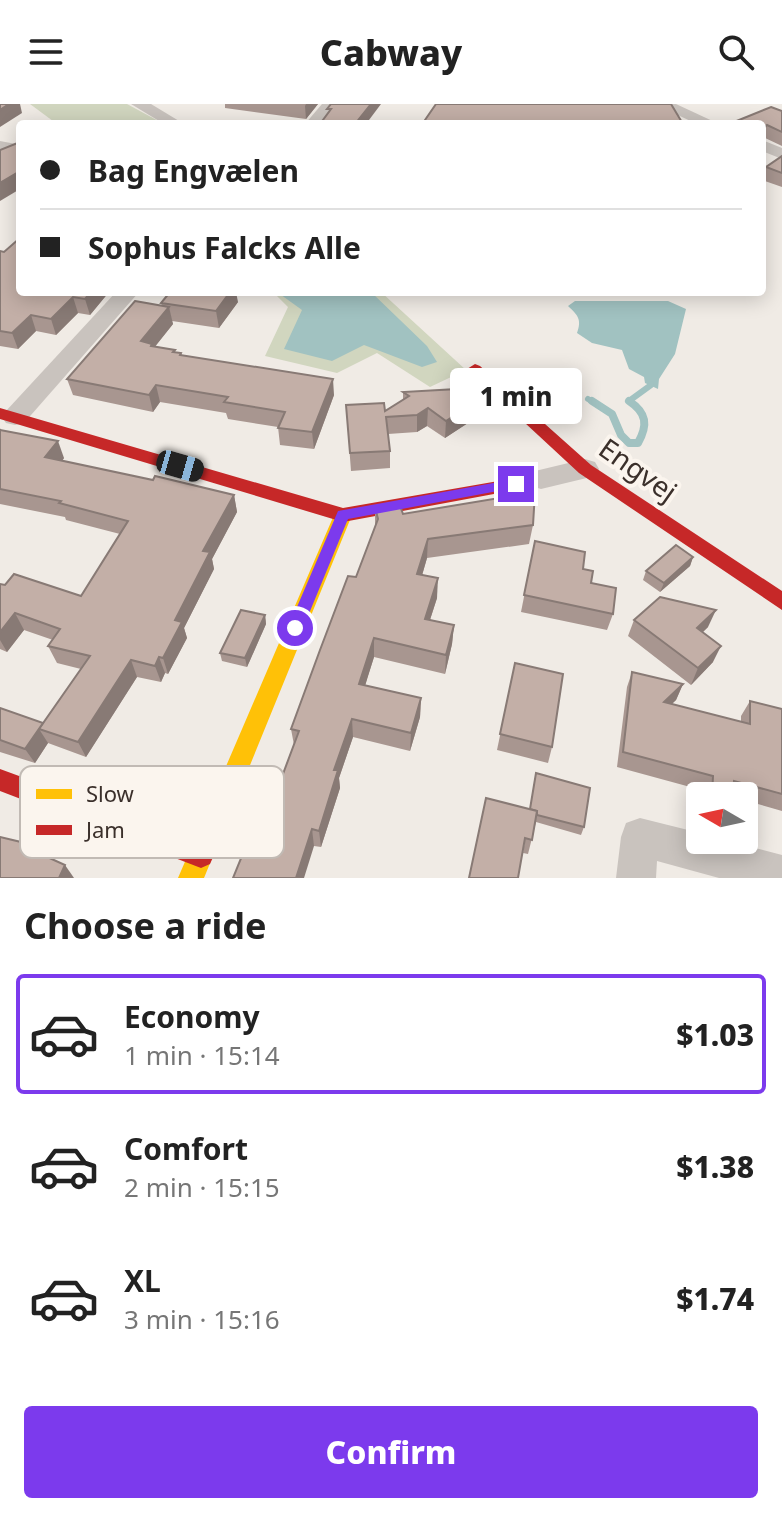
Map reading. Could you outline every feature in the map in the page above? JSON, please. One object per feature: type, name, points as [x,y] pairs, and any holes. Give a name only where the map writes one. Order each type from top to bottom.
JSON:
[{"type":"street","points":[[139,104],[169,120]]},
{"type":"street","points":[[317,120],[331,104]]},
{"type":"street","points":[[662,104],[701,120]]},
{"type":"street","points":[[124,296],[8,415],[343,515],[585,469]]},
{"type":"street","name":"Engvej","points":[[475,369],[585,469],[782,602]]},
{"type":"street","points":[[238,766],[343,515]]},
{"type":"street","points":[[0,780],[20,787]]},
{"type":"street","points":[[636,878],[640,837],[782,875]]},
{"type":"street","points":[[191,878],[200,858]]},
{"type":"green space","points":[[30,104],[127,104],[157,120],[52,120]]},
{"type":"green space","points":[[277,296],[385,296],[466,370],[430,387],[377,353],[337,373],[265,356],[288,307]]},
{"type":"water","points":[[283,296],[375,296],[427,346],[437,362],[422,367],[364,345],[332,361],[284,349],[302,310]]},
{"type":"water","points":[[575,301],[668,301],[686,309],[675,354],[659,379],[658,389],[645,383],[644,377],[629,369],[622,350],[592,343],[577,333],[578,318],[568,306]]},
{"type":"building","points":[[331,104],[371,104],[358,120],[323,120],[331,109],[327,109]]},
{"type":"building","points":[[436,104],[671,104],[681,120],[425,120]]},
{"type":"building","points":[[771,107],[782,111],[782,132],[766,126],[766,120],[739,120]]},
{"type":"building","points":[[16,144],[16,173],[0,183],[0,150]]},
{"type":"building","points":[[782,156],[782,173],[766,167]]},
{"type":"building","points":[[16,242],[16,296],[88,296],[85,299],[73,297],[51,319],[31,315],[12,333],[0,331],[0,251],[4,252]]},
{"type":"building","points":[[167,296],[227,296],[216,311],[161,303]]},
{"type":"building","points":[[135,301],[169,307],[141,341],[151,346],[175,350],[173,352],[180,355],[333,379],[312,432],[278,428],[285,412],[224,402],[228,397],[156,385],[149,395],[67,379]]},
{"type":"building","points":[[458,389],[454,392],[472,404],[446,421],[428,408],[417,415],[386,417],[390,451],[350,453],[346,405],[384,403],[385,411],[409,396],[403,392]]},
{"type":"building","points":[[0,430],[58,441],[45,457],[153,480],[155,476],[234,495],[203,551],[210,552],[175,620],[182,622],[163,658],[159,657],[155,666],[131,660],[78,742],[39,729],[90,656],[48,646],[60,629],[15,613],[0,632],[0,584],[5,585],[14,574],[81,596],[128,521],[59,503],[61,501],[0,489]]},
{"type":"building","points":[[535,492],[533,525],[428,539],[417,574],[438,578],[425,619],[454,625],[446,655],[374,638],[359,684],[421,698],[411,733],[352,719],[334,770],[338,770],[319,831],[312,829],[296,878],[233,878],[241,858],[284,858],[284,771],[299,731],[291,729],[348,576],[356,577],[378,519],[375,507],[399,503],[403,514]]},
{"type":"building","points":[[535,541],[585,552],[583,569],[593,571],[591,583],[616,588],[613,614],[524,595]]},
{"type":"building","points":[[676,545],[693,557],[664,583],[646,571]]},
{"type":"building","points":[[660,597],[716,610],[697,628],[721,646],[698,668],[634,620]]},
{"type":"building","points":[[241,610],[265,615],[245,658],[220,653]]},
{"type":"building","points":[[515,663],[563,674],[552,747],[500,734]]},
{"type":"building","points":[[632,672],[683,684],[664,702],[750,724],[750,701],[782,709],[782,794],[758,788],[758,782],[713,782],[713,776],[623,752]]},
{"type":"building","points":[[0,708],[43,723],[25,749],[0,740]]},
{"type":"building","points":[[536,773],[590,788],[584,827],[537,815],[537,811],[530,809]]},
{"type":"building","points":[[486,798],[537,811],[532,840],[525,838],[518,878],[469,878]]},
{"type":"building","points":[[0,837],[20,842],[20,858],[50,858],[65,865],[59,878],[0,878]]},
{"type":"waterway","points":[[629,401],[651,385]]},
{"type":"waterway","points":[[588,399],[595,403]]},
{"type":"waterway","points":[[592,401],[612,414],[621,435],[629,443],[638,443],[644,420],[629,401]]},
{"type":"traffic: slow","points":[[238,766],[343,515]]},
{"type":"traffic: slow","points":[[191,878],[199,858]]},
{"type":"traffic: jam","points":[[475,369],[585,469],[782,602]]},
{"type":"traffic: jam","points":[[0,413],[343,515],[516,484]]},
{"type":"traffic: jam","points":[[0,780],[20,787]]},
{"type":"route","points":[[295,628],[343,515],[516,484]]}]
